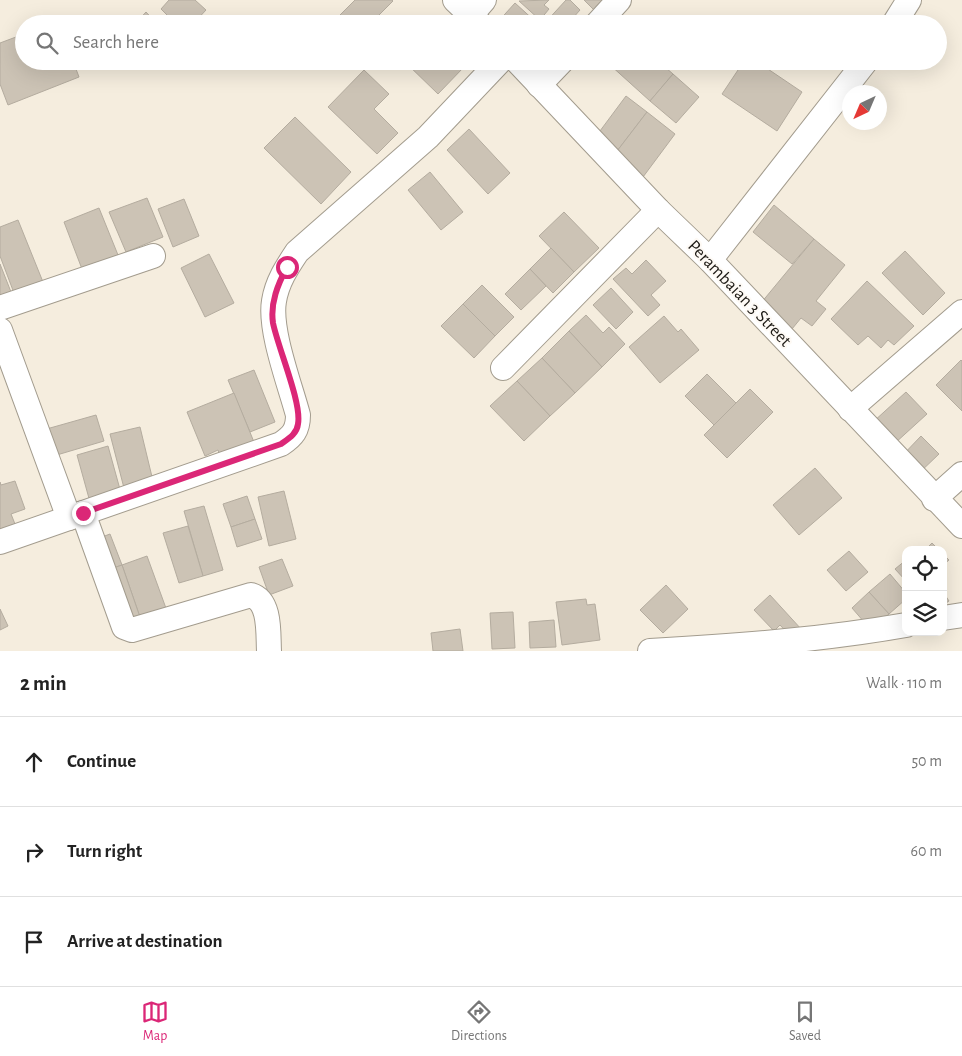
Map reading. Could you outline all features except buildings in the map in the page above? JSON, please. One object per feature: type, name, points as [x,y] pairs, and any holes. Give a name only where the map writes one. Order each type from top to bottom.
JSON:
[{"type":"street","points":[[605,15],[619,0]]},
{"type":"street","points":[[900,15],[909,0]]},
{"type":"street","points":[[0,542],[281,444],[295,432],[298,415],[273,322],[274,301],[278,283],[287,267],[304,246],[428,137],[491,70]]},
{"type":"street","name":"Perambaian 3 Street","points":[[526,70],[658,210],[710,260],[934,499],[962,526]]},
{"type":"street","points":[[540,85],[554,70]]},
{"type":"street","points":[[710,260],[859,70]]},
{"type":"street","points":[[503,368],[658,210]]},
{"type":"street","points":[[0,308],[153,256]]},
{"type":"street","points":[[850,409],[962,312]]},
{"type":"street","points":[[0,330],[121,624],[132,630],[252,595],[257,597],[264,605],[269,651]]},
{"type":"street","points":[[934,499],[962,474]]},
{"type":"street","points":[[947,617],[962,614]]},
{"type":"street","points":[[650,651],[768,644],[855,634],[902,626]]},
{"type":"route","points":[[83,513],[157,485],[281,444],[295,432],[298,425],[298,415],[273,322],[274,301],[278,283],[287,267]]}]
